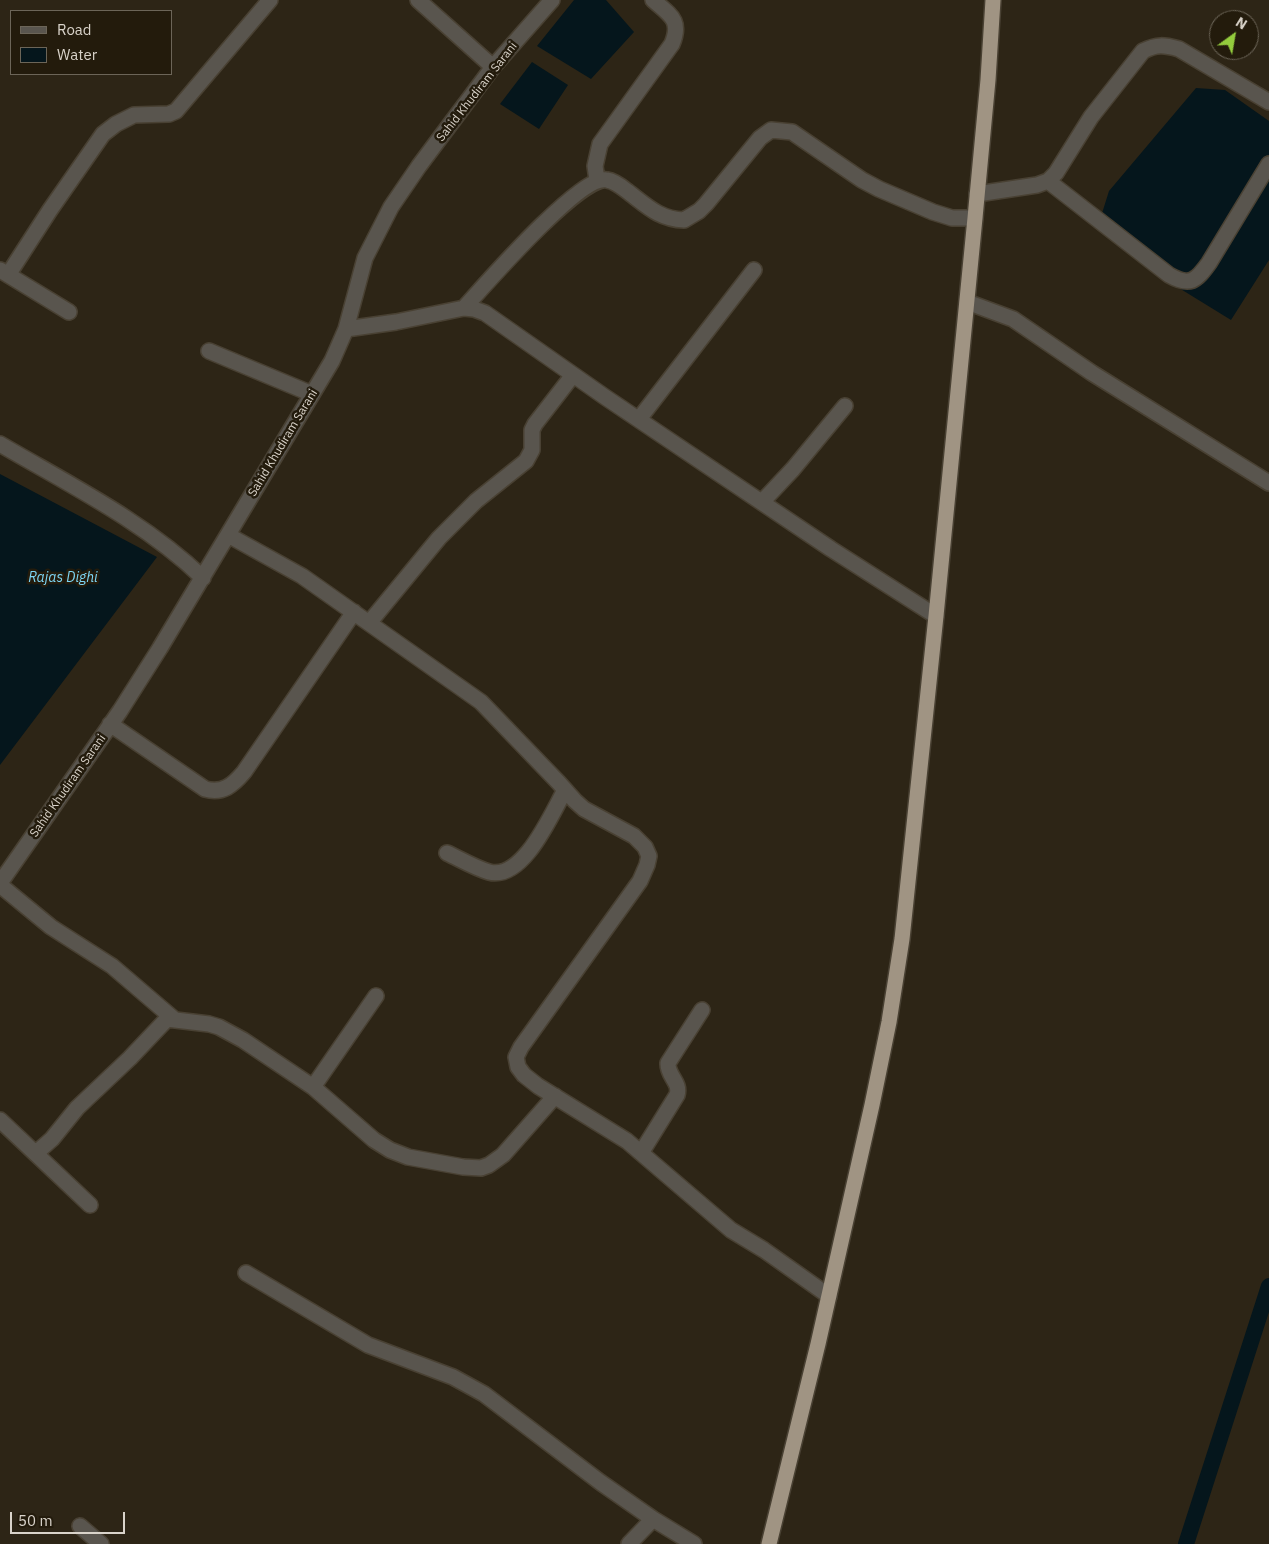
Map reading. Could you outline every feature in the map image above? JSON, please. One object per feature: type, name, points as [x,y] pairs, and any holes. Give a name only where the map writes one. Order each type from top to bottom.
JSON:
[{"type":"highway","points":[[769,1544],[829,1296],[872,1105],[889,1022],[901,949],[978,194],[993,0]]},
{"type":"street","points":[[69,312],[4,272],[103,134],[116,124],[134,115],[169,114],[176,111],[270,0]]},
{"type":"street","points":[[418,0],[493,67]]},
{"type":"street","name":"Sahid Khudiram Sarani","points":[[0,884],[110,724],[203,578],[312,394],[340,345],[365,258],[391,207],[419,166],[493,67],[552,0]]},
{"type":"street","points":[[597,180],[595,166],[600,144],[672,44],[676,33],[675,23],[668,13],[653,0]]},
{"type":"street","points":[[978,194],[1036,185],[1048,181],[1056,173],[1091,117],[1143,51],[1154,46],[1168,46],[1179,49],[1269,102]]},
{"type":"street","points":[[464,308],[539,228],[586,187],[597,180],[608,180],[619,186],[662,217],[684,220],[699,211],[706,204],[760,138],[771,130],[792,132],[862,180],[879,189],[952,218],[975,218]]},
{"type":"street","points":[[1048,181],[1168,275],[1180,281],[1191,281],[1201,273],[1209,262],[1269,164]]},
{"type":"street","points":[[639,419],[754,270]]},
{"type":"street","points":[[966,302],[1013,319],[1092,373],[1269,483]]},
{"type":"street","points":[[346,329],[396,322],[464,308],[485,313],[830,549],[936,616]]},
{"type":"street","points":[[209,351],[312,394]]},
{"type":"street","points":[[369,624],[439,538],[476,501],[526,461],[532,450],[532,430],[535,424],[573,375]]},
{"type":"street","points":[[762,502],[793,470],[845,406]]},
{"type":"street","points":[[0,444],[112,509],[161,541],[181,556],[203,578]]},
{"type":"street","points":[[228,535],[302,576],[480,702],[574,801],[584,809],[634,836],[645,847],[649,856],[640,881],[521,1047],[516,1057],[518,1067],[524,1075],[609,1129],[731,1230],[764,1250],[829,1296]]},
{"type":"street","points":[[110,724],[205,789],[214,792],[227,788],[236,782],[244,772],[354,612]]},
{"type":"street","points":[[446,853],[490,872],[503,873],[516,866],[529,853],[565,790]]},
{"type":"street","points":[[0,884],[51,927],[112,966],[174,1020]]},
{"type":"street","points":[[313,1088],[376,996]]},
{"type":"street","points":[[641,1154],[678,1095],[678,1086],[668,1068],[668,1063],[702,1010]]},
{"type":"street","points":[[36,1152],[52,1139],[77,1108],[130,1058],[167,1019],[209,1024],[219,1027],[243,1040],[313,1088],[374,1140],[390,1150],[408,1157],[463,1168],[481,1168],[490,1165],[503,1156],[555,1096]]},
{"type":"street","points":[[0,1120],[90,1204]]},
{"type":"street","points":[[246,1273],[368,1345],[453,1377],[484,1394],[600,1482],[653,1519],[694,1544]]},
{"type":"street","points":[[629,1544],[653,1519]]},
{"type":"street","points":[[80,1526],[101,1544]]},
{"type":"water","points":[[574,0],[606,0],[634,32],[591,79],[537,46]]},
{"type":"water","points":[[532,62],[568,85],[539,129],[500,104]]},
{"type":"water","points":[[1196,88],[1225,90],[1269,121],[1269,260],[1231,320],[1166,280],[1098,226],[1109,191]]},
{"type":"water","name":"Rajas Dighi","points":[[0,474],[157,557],[0,765]]},
{"type":"waterway","points":[[1186,1544],[1269,1286]]}]
